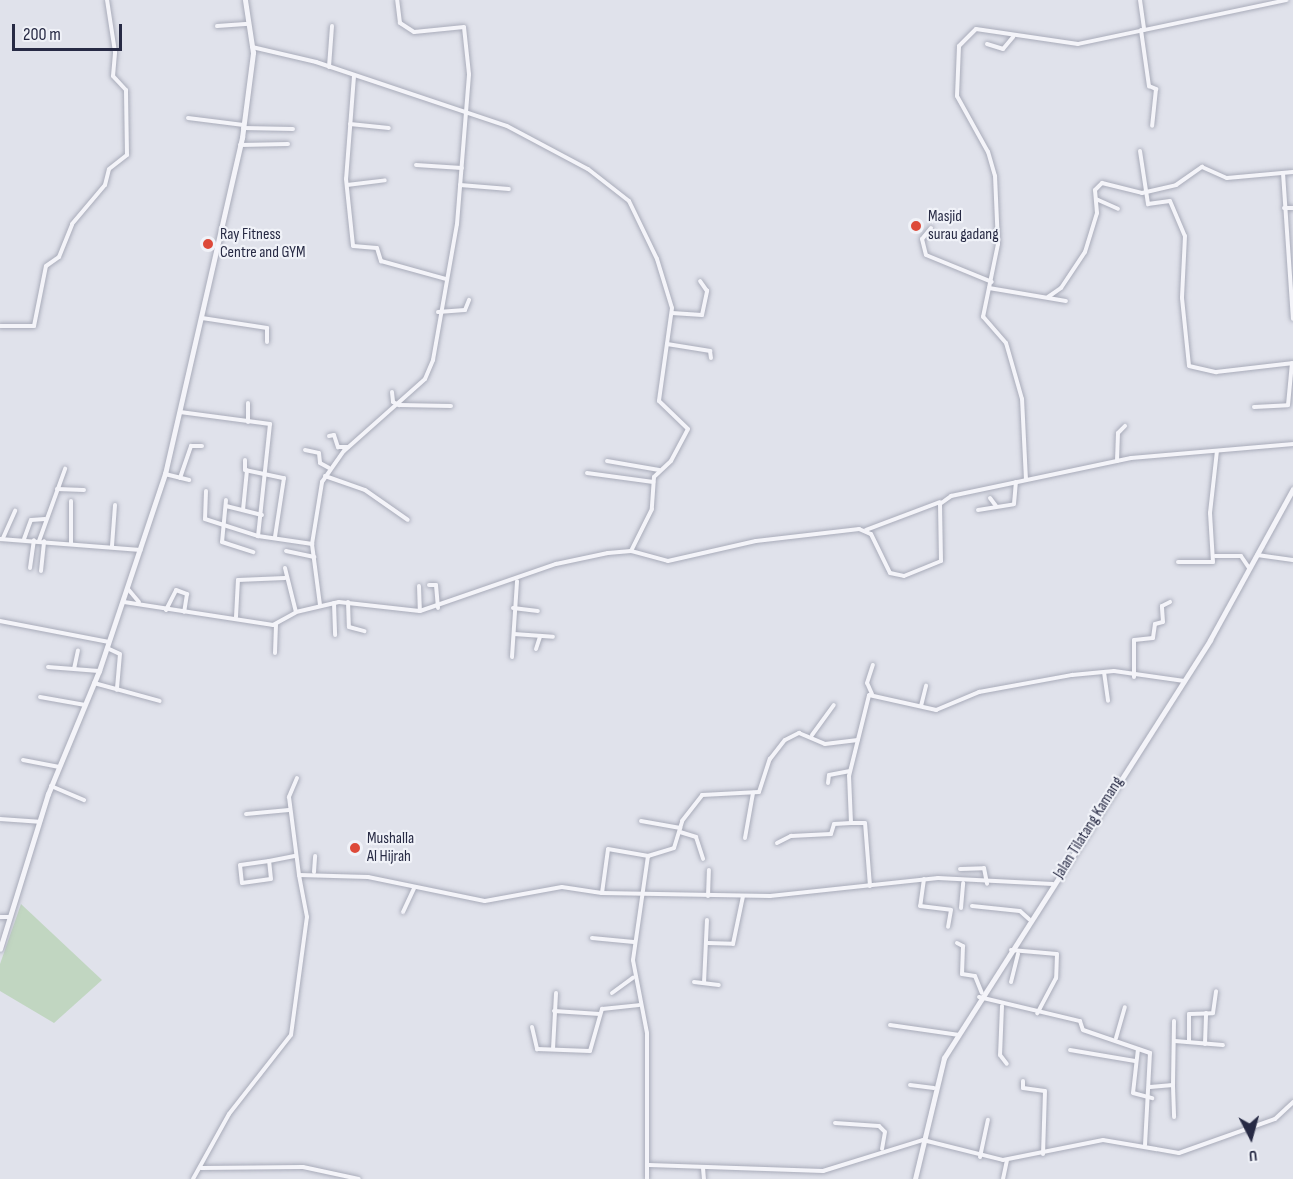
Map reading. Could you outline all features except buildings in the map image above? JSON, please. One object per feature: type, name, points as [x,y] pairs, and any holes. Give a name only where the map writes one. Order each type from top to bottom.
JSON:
[{"type":"street","points":[[0,326],[34,326],[46,266],[59,257],[72,224],[105,185],[109,169],[127,155],[126,90],[113,76],[115,52],[107,0]]},
{"type":"street","points":[[0,949],[51,786],[99,671],[165,474],[244,126],[252,47],[245,0]]},
{"type":"street","points":[[320,605],[312,544],[325,476],[329,468],[348,447],[417,391],[431,365],[460,185],[470,67],[464,27],[428,34],[408,29],[400,23],[396,0]]},
{"type":"street","points":[[1140,0],[1149,85],[1156,90],[1152,126]]},
{"type":"street","points":[[1026,480],[1022,399],[1006,343],[984,321],[998,239],[994,168],[958,101],[955,65],[959,46],[976,29],[1070,45],[1286,0]]},
{"type":"street","points":[[217,26],[249,24]]},
{"type":"street","points":[[329,67],[332,26]]},
{"type":"street","points":[[987,44],[1003,49],[1013,37]]},
{"type":"street","points":[[252,47],[329,67],[465,112],[545,144],[621,194],[657,259],[672,313],[659,400],[688,429],[671,461],[659,470],[653,482],[652,509],[631,551]]},
{"type":"street","points":[[354,76],[347,184],[353,246],[377,248],[381,261],[446,279]]},
{"type":"street","points":[[188,118],[244,126],[294,129]]},
{"type":"street","points":[[350,124],[389,128]]},
{"type":"street","points":[[240,145],[288,144]]},
{"type":"street","points":[[1140,151],[1145,193],[1151,207],[1170,201],[1185,236],[1182,298],[1189,366],[1216,372],[1292,363],[1288,405],[1254,407]]},
{"type":"street","points":[[416,165],[462,168]]},
{"type":"street","points":[[1048,297],[1061,288],[1085,252],[1096,219],[1096,188],[1105,182],[1125,192],[1145,193],[1176,185],[1202,167],[1227,178],[1293,172]]},
{"type":"street","points":[[1283,173],[1293,320]]},
{"type":"street","points":[[347,184],[385,180]]},
{"type":"street","points":[[460,185],[509,189]]},
{"type":"street","points":[[1096,199],[1118,209]]},
{"type":"street","points":[[1284,207],[1293,208]]},
{"type":"street","points":[[931,228],[922,239],[925,254],[992,282]]},
{"type":"street","points":[[672,313],[702,315],[706,285],[699,281]]},
{"type":"street","points":[[989,288],[1066,301]]},
{"type":"street","points":[[438,312],[465,310],[469,300]]},
{"type":"street","points":[[202,318],[267,328],[267,342]]},
{"type":"street","points":[[667,344],[707,350],[711,358]]},
{"type":"street","points":[[392,392],[393,402],[399,405],[451,406]]},
{"type":"street","points":[[248,403],[248,422]]},
{"type":"street","points":[[180,412],[270,424],[258,536]]},
{"type":"street","points":[[1117,461],[1118,433],[1125,426]]},
{"type":"street","points":[[329,436],[334,435],[338,447],[348,447]]},
{"type":"street","points":[[124,602],[139,603],[166,610],[236,617],[276,624],[296,612],[334,603],[348,602],[420,611],[438,608],[561,562],[631,551],[668,561],[756,541],[866,530],[943,500],[1117,461],[1293,444]]},
{"type":"street","points":[[180,478],[191,446],[202,446]]},
{"type":"street","points":[[305,450],[319,453],[320,463],[329,468]]},
{"type":"street","points":[[1178,562],[1209,564],[1215,556],[1210,513],[1217,451]]},
{"type":"street","points":[[243,510],[247,470],[245,460]]},
{"type":"street","points":[[607,461],[659,470]]},
{"type":"street","points":[[30,568],[45,519],[65,469]]},
{"type":"street","points":[[247,470],[284,478],[275,537]]},
{"type":"street","points":[[587,473],[653,482]]},
{"type":"street","points":[[165,474],[189,480]]},
{"type":"street","points":[[325,476],[365,490],[408,520]]},
{"type":"street","points":[[978,510],[1014,504],[1017,482]]},
{"type":"street","points":[[57,489],[84,490]]},
{"type":"street","name":"Jalan Tilatang Kamang","points":[[915,1179],[934,1088],[958,1035],[980,995],[1184,681],[1293,489]]},
{"type":"street","points":[[206,491],[203,518],[258,536],[312,544]]},
{"type":"street","points":[[990,498],[997,506]]},
{"type":"street","points":[[226,500],[222,542],[253,552]]},
{"type":"street","points":[[866,530],[890,573],[918,573],[934,567],[944,553],[943,500]]},
{"type":"street","points":[[71,501],[71,543]]},
{"type":"street","points":[[112,546],[115,505]]},
{"type":"street","points":[[226,506],[262,515]]},
{"type":"street","points":[[15,511],[2,539],[141,550]]},
{"type":"street","points":[[24,539],[31,520],[45,519]]},
{"type":"street","points":[[39,541],[41,571]]},
{"type":"street","points":[[286,551],[314,557]]},
{"type":"street","points":[[1257,555],[1293,560]]},
{"type":"street","points":[[1215,556],[1241,556],[1249,568]]},
{"type":"street","points":[[285,567],[285,578],[296,612]]},
{"type":"street","points":[[236,617],[238,580],[285,578]]},
{"type":"street","points":[[512,657],[513,608],[518,580]]},
{"type":"street","points":[[429,585],[436,586],[438,608]]},
{"type":"street","points":[[419,586],[420,611]]},
{"type":"street","points":[[128,589],[139,603]]},
{"type":"street","points":[[166,610],[176,590],[187,594],[184,612]]},
{"type":"street","points":[[348,602],[350,627],[364,631]]},
{"type":"street","points":[[1134,677],[1134,640],[1152,638],[1155,624],[1163,622],[1162,606],[1170,602]]},
{"type":"street","points":[[334,603],[335,635]]},
{"type":"street","points":[[513,608],[538,611]]},
{"type":"street","points":[[0,621],[109,642]]},
{"type":"street","points":[[275,653],[276,624]]},
{"type":"street","points":[[514,634],[552,637]]},
{"type":"street","points":[[536,649],[540,636]]},
{"type":"street","points":[[106,648],[120,654],[117,690]]},
{"type":"street","points":[[74,670],[78,650]]},
{"type":"street","points":[[851,823],[849,771],[872,694],[867,683],[873,665]]},
{"type":"street","points":[[48,667],[99,671]]},
{"type":"street","points":[[872,694],[940,710],[984,692],[1104,672],[1184,681]]},
{"type":"street","points":[[1104,672],[1108,701]]},
{"type":"street","points":[[94,683],[160,701]]},
{"type":"street","points":[[921,706],[926,686]]},
{"type":"street","points":[[40,697],[86,706]]},
{"type":"street","points":[[812,735],[834,705]]},
{"type":"street","points":[[602,893],[608,849],[648,856],[674,848],[680,830],[702,795],[761,791],[781,743],[796,734],[812,735],[825,744],[858,740]]},
{"type":"street","points":[[23,760],[59,767]]},
{"type":"street","points":[[828,783],[829,775],[849,771]]},
{"type":"street","points":[[193,1179],[229,1114],[291,1035],[307,916],[289,810],[289,793],[297,778]]},
{"type":"street","points":[[51,786],[84,800]]},
{"type":"street","points":[[745,838],[753,793]]},
{"type":"street","points":[[246,814],[289,810]]},
{"type":"street","points":[[0,819],[39,822]]},
{"type":"street","points":[[641,821],[680,830],[696,837],[703,859]]},
{"type":"street","points":[[777,843],[790,836],[831,834],[834,824],[865,823],[870,886]]},
{"type":"street","points":[[269,861],[271,879],[242,883],[240,865],[295,856]]},
{"type":"street","points":[[315,856],[315,872]]},
{"type":"street","points":[[647,1179],[649,1165],[647,1033],[634,978],[634,942],[648,856]]},
{"type":"street","points":[[960,869],[984,868],[987,884]]},
{"type":"street","points":[[708,896],[709,870]]},
{"type":"street","points":[[299,874],[315,872],[386,879],[414,888],[478,901],[558,887],[602,893],[743,896],[870,886],[924,879],[987,884],[1053,884]]},
{"type":"street","points":[[924,879],[920,906],[951,910],[948,927]]},
{"type":"street","points":[[962,908],[963,883]]},
{"type":"street","points":[[403,912],[414,888]]},
{"type":"street","points":[[708,944],[733,944],[743,896]]},
{"type":"street","points":[[972,906],[1020,911],[1029,919]]},
{"type":"street","points":[[0,916],[10,917]]},
{"type":"street","points":[[704,983],[708,944],[707,920]]},
{"type":"street","points":[[592,938],[634,942]]},
{"type":"street","points":[[957,943],[963,946],[962,974],[975,976],[980,995],[1002,1006],[1080,1021],[1083,1030],[1116,1038],[1151,1054],[1152,1098],[1145,1145]]},
{"type":"street","points":[[1010,950],[1018,954],[1058,955],[1056,978],[1037,1013]]},
{"type":"street","points":[[1011,982],[1018,954]]},
{"type":"street","points":[[612,993],[634,978]]},
{"type":"street","points":[[694,982],[719,985]]},
{"type":"street","points":[[1189,1042],[1189,1014],[1214,1012],[1216,991]]},
{"type":"street","points":[[553,1049],[556,993]]},
{"type":"street","points":[[554,1011],[600,1014],[639,1005]]},
{"type":"street","points":[[1002,1006],[1000,1056],[1007,1064]]},
{"type":"street","points":[[1116,1038],[1125,1007]]},
{"type":"street","points":[[1205,1044],[1206,1013]]},
{"type":"street","points":[[532,1027],[535,1047],[592,1050],[600,1014]]},
{"type":"street","points":[[1174,1021],[1174,1117]]},
{"type":"street","points":[[890,1025],[958,1035]]},
{"type":"street","points":[[1175,1041],[1223,1046]]},
{"type":"street","points":[[1138,1049],[1133,1094],[1152,1098]]},
{"type":"street","points":[[1070,1050],[1135,1060]]},
{"type":"street","points":[[1023,1081],[1023,1088],[1045,1091],[1043,1154]]},
{"type":"street","points":[[910,1085],[934,1088]]},
{"type":"street","points":[[1150,1088],[1173,1086]]},
{"type":"street","points":[[649,1165],[824,1171],[882,1149],[923,1140],[980,1157],[1007,1160],[1103,1140],[1145,1145],[1182,1153],[1275,1119],[1293,1102]]},
{"type":"street","points":[[980,1157],[988,1120]]},
{"type":"street","points":[[835,1123],[879,1126],[885,1132],[882,1149]]},
{"type":"street","points":[[1003,1179],[1007,1160]]},
{"type":"street","points":[[200,1168],[303,1167],[359,1179]]},
{"type":"street","points":[[704,1168],[704,1179]]},
{"type":"green space","points":[[21,904],[102,980],[54,1023],[0,991],[0,964]]},
{"type":"place","name":"Masjid surau gadang","points":[[916,226]]},
{"type":"place","name":"Ray Fitness Centre and GYM","points":[[208,244]]},
{"type":"place","name":"Mushalla Al Hijrah","points":[[355,848]]}]
